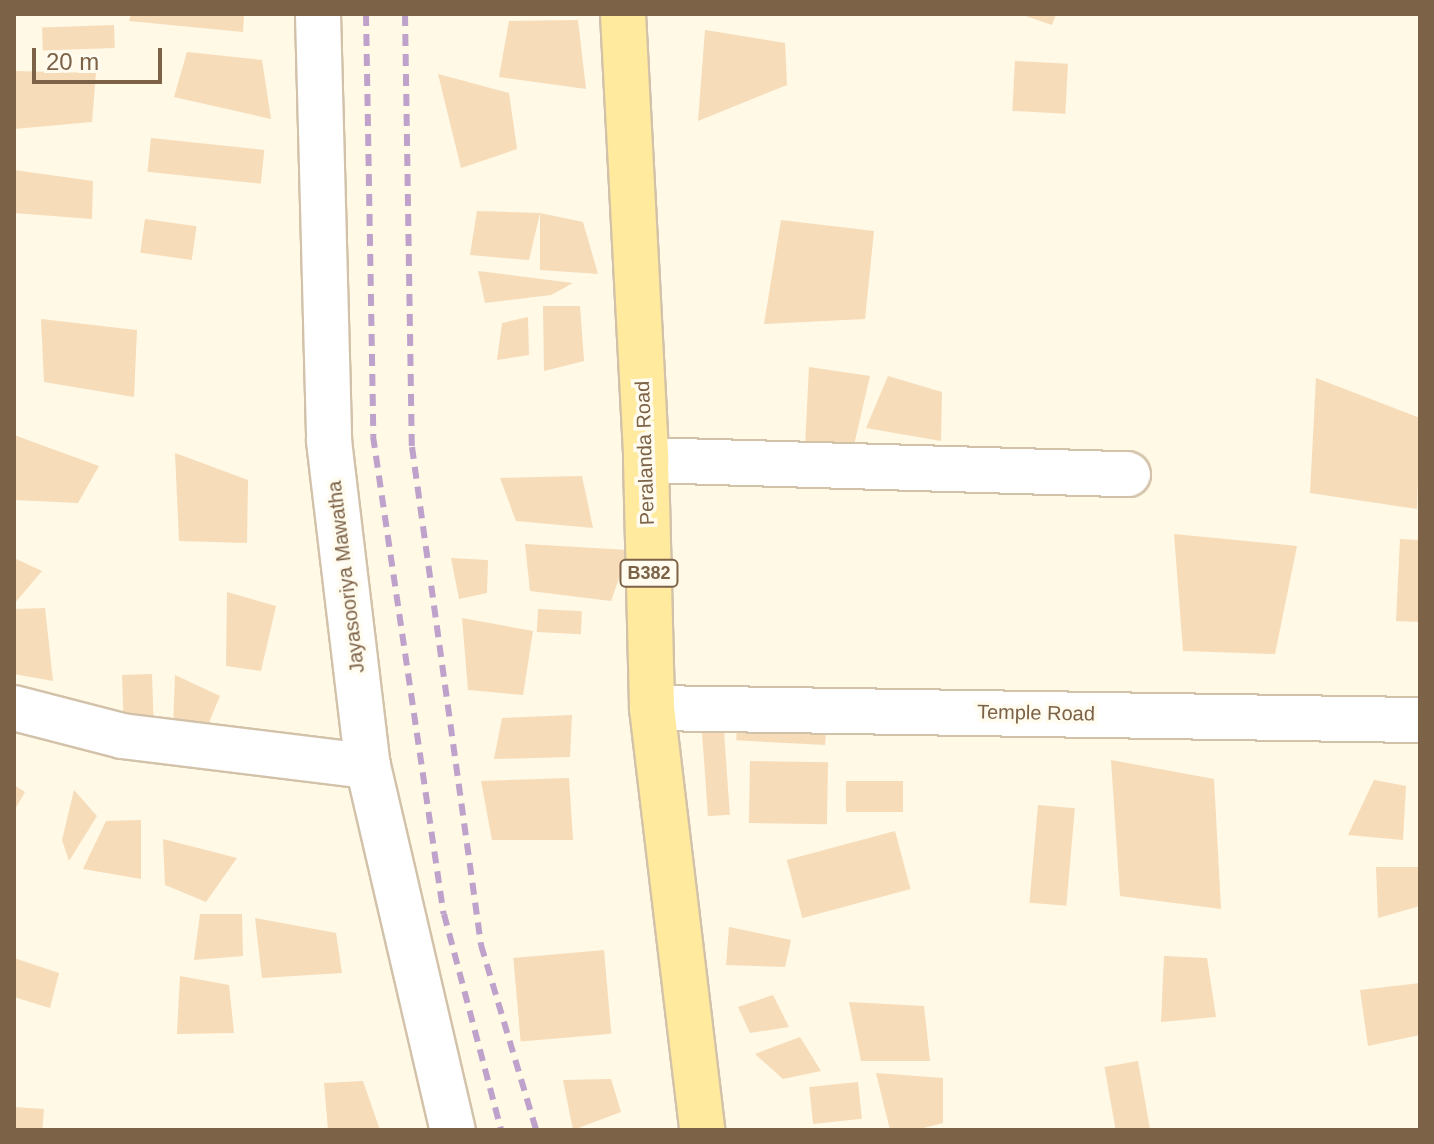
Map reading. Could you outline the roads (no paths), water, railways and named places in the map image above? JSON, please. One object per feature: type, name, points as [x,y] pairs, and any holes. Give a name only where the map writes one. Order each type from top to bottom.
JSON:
[{"type":"main road","name":"Peralanda Road","points":[[623,14],[646,460],[652,708],[702,1130]]},
{"type":"street","name":"Jayasooriya Mawatha","points":[[318,14],[329,441],[368,766],[453,1130]]},
{"type":"street","points":[[646,460],[1128,474]]},
{"type":"street","points":[[14,708],[122,736],[368,766]]},
{"type":"street","name":"Temple Road","points":[[652,708],[1420,720]]},
{"type":"railway","points":[[366,14],[373,436],[444,914],[501,1130]]},
{"type":"railway","points":[[405,14],[412,447],[481,945],[536,1130]]}]
